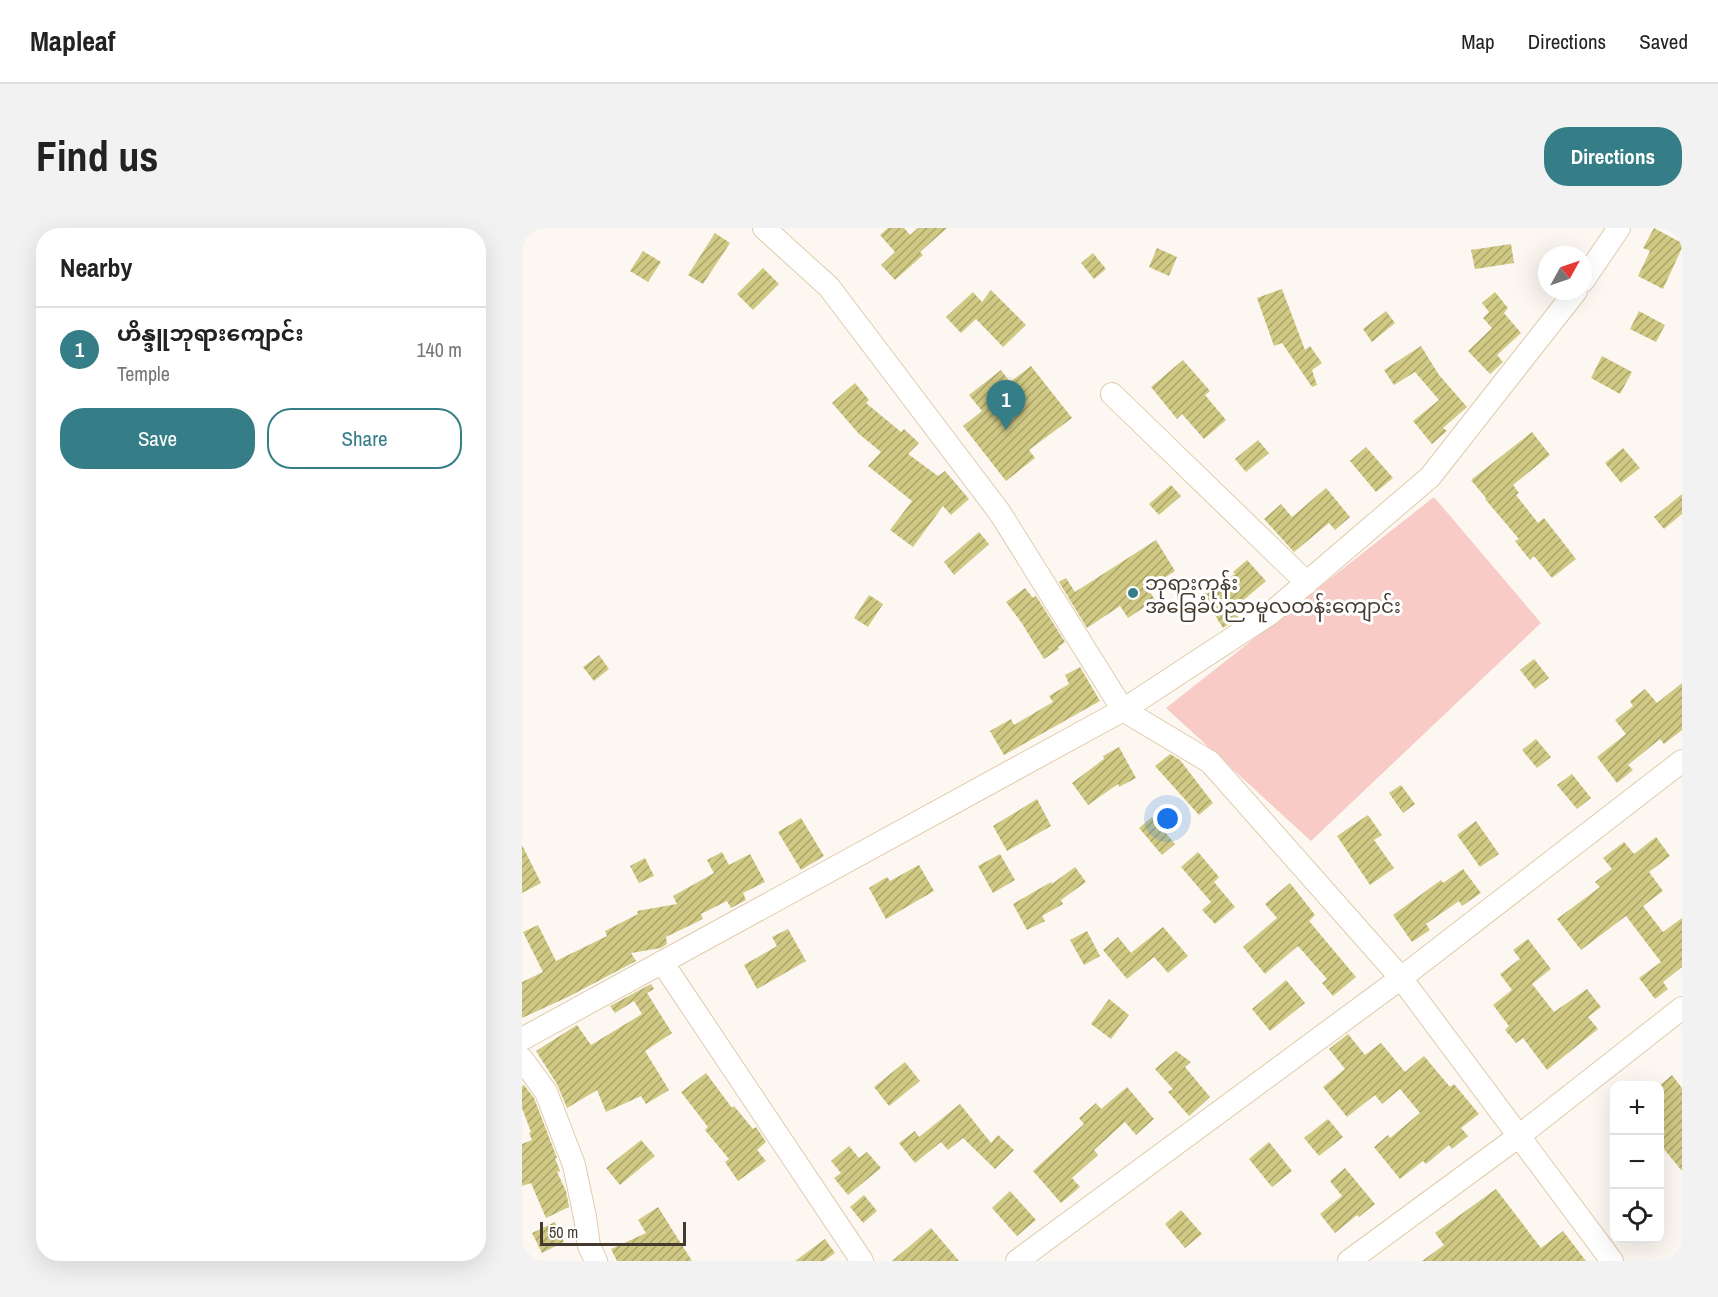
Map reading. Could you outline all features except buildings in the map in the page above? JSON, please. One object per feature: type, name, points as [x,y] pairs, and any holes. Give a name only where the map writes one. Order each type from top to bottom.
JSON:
[{"type":"street","points":[[764,228],[829,286],[1000,513],[1123,710],[1210,762],[1401,978],[1612,1261]]},
{"type":"street","points":[[1592,268],[1619,228]]},
{"type":"street","points":[[522,1039],[1123,710],[1271,614],[1430,477],[1569,300]]},
{"type":"street","points":[[1112,394],[1307,583]]},
{"type":"street","points":[[1017,1261],[1401,978],[1682,761]]},
{"type":"street","points":[[662,962],[862,1261]]},
{"type":"street","points":[[1349,1261],[1519,1136],[1682,1008]]},
{"type":"street","points":[[522,1059],[546,1092],[573,1165],[589,1246],[596,1261]]},
{"type":"shaded area","points":[[1434,497],[1541,623],[1311,841],[1166,708]]},
{"type":"place","name":"ဟိန္ဒူဘုရားကျောင်း","points":[[1006,430]]},
{"type":"place","name":"ဘုရားကုန်း အခြေခံပညာမူလတန်းကျောင်း","points":[[1133,593]]}]
